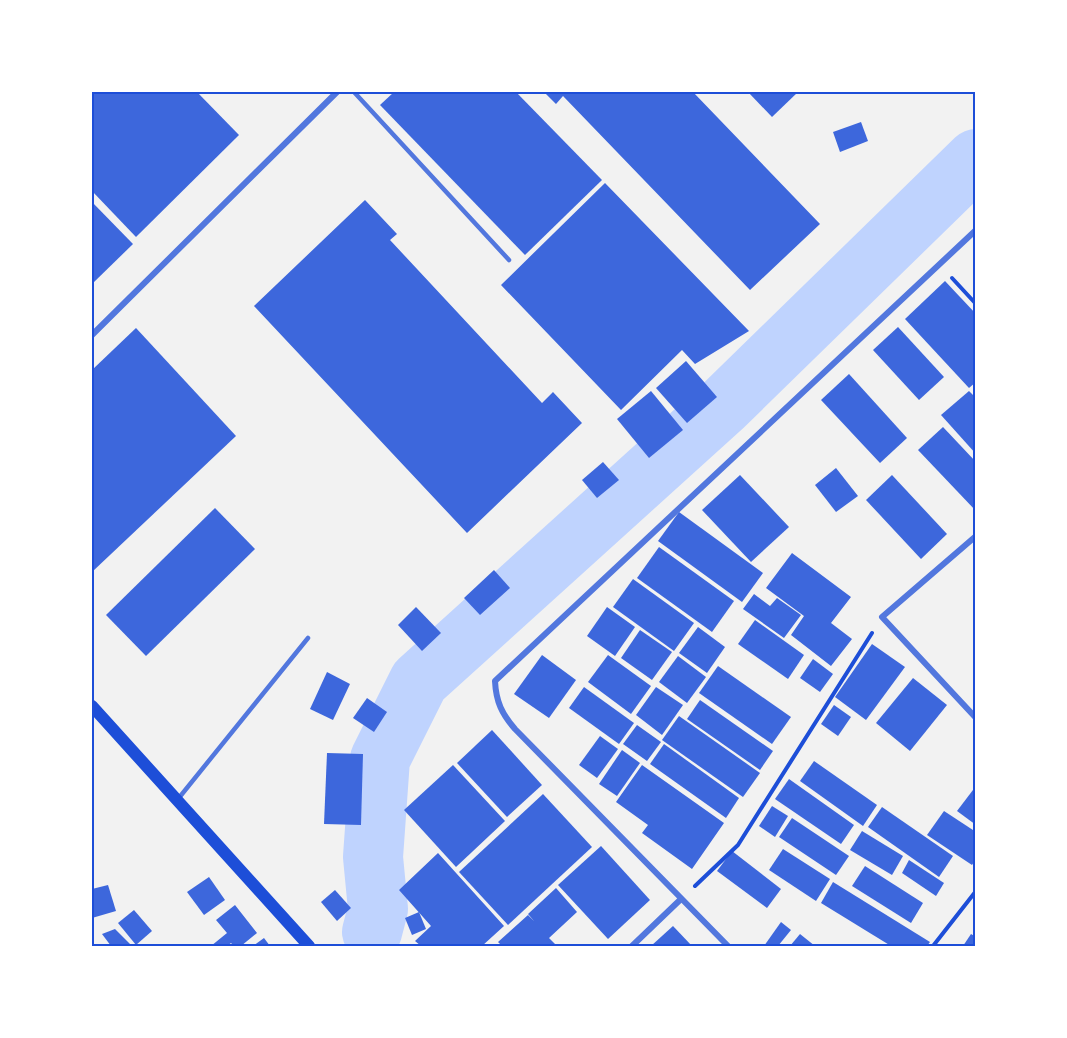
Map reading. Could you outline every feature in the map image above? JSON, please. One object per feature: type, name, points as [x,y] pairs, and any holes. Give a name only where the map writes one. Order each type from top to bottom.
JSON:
[{"type":"main road","points":[[92,706],[309,946]]},
{"type":"street","points":[[92,335],[337,92]]},
{"type":"street","points":[[728,946],[515,729],[502,713],[496,696],[495,681],[975,230]]},
{"type":"street","points":[[975,536],[882,617],[975,718]]},
{"type":"street","points":[[632,946],[681,899]]},
{"type":"lane","points":[[354,92],[509,260]]},
{"type":"lane","points":[[176,801],[308,638]]},
{"type":"path","points":[[940,264],[975,304]]},
{"type":"path","points":[[681,899],[738,845],[882,617]]},
{"type":"path","points":[[933,946],[975,891]]},
{"type":"building","points":[[92,92],[197,92],[239,135],[136,237],[92,191]]},
{"type":"building","points":[[394,92],[516,92],[602,180],[525,255],[380,105]]},
{"type":"building","points":[[544,92],[693,92],[820,224],[750,290],[563,96],[556,104]]},
{"type":"building","points":[[748,92],[798,92],[772,117]]},
{"type":"building","points":[[861,122],[868,141],[840,152],[833,132]]},
{"type":"building","points":[[605,183],[749,331],[695,364],[682,350],[621,410],[501,285]]},
{"type":"building","points":[[365,200],[397,234],[390,240],[542,403],[553,392],[582,423],[467,533],[254,306]]},
{"type":"building","points":[[92,202],[133,244],[92,284]]},
{"type":"building","points":[[945,281],[976,314],[976,382],[969,388],[905,319]]},
{"type":"building","points":[[898,327],[944,377],[919,400],[873,350]]},
{"type":"building","points":[[136,328],[236,436],[92,572],[92,370]]},
{"type":"building","points":[[686,361],[717,397],[687,423],[656,388]]},
{"type":"building","points":[[849,374],[907,438],[880,463],[821,400]]},
{"type":"building","points":[[651,391],[683,430],[649,458],[617,419]]},
{"type":"building","points":[[969,391],[976,398],[976,454],[941,415]]},
{"type":"building","points":[[943,427],[976,462],[976,511],[918,450]]},
{"type":"building","points":[[603,462],[619,480],[597,498],[582,480]]},
{"type":"building","points":[[836,468],[858,496],[836,512],[815,485]]},
{"type":"building","points":[[740,475],[789,527],[751,562],[702,510]]},
{"type":"building","points":[[892,475],[947,534],[921,559],[866,500]]},
{"type":"building","points":[[215,508],[255,549],[146,656],[106,615]]},
{"type":"building","points":[[679,512],[763,573],[742,602],[658,541]]},
{"type":"building","points":[[659,547],[734,601],[712,632],[637,578]]},
{"type":"building","points":[[792,553],[851,597],[831,623],[852,639],[831,666],[791,635],[804,616],[766,588]]},
{"type":"building","points":[[494,570],[510,588],[480,615],[464,598]]},
{"type":"building","points":[[633,579],[694,623],[674,651],[613,607]]},
{"type":"building","points":[[754,594],[770,606],[777,598],[801,615],[784,638],[743,609]]},
{"type":"building","points":[[416,607],[441,633],[422,651],[398,625]]},
{"type":"building","points":[[607,607],[635,627],[615,656],[587,636]]},
{"type":"building","points":[[755,620],[804,655],[788,679],[738,644]]},
{"type":"building","points":[[698,627],[725,647],[707,673],[679,653]]},
{"type":"building","points":[[640,630],[672,652],[652,680],[621,658]]},
{"type":"building","points":[[872,644],[905,667],[866,720],[835,697]]},
{"type":"building","points":[[542,655],[576,680],[549,718],[514,694]]},
{"type":"building","points":[[608,655],[651,686],[631,714],[588,682]]},
{"type":"building","points":[[678,656],[706,677],[687,703],[659,682]]},
{"type":"building","points":[[813,659],[833,674],[820,692],[800,678]]},
{"type":"building","points":[[718,666],[791,717],[772,744],[699,693]]},
{"type":"building","points":[[327,672],[350,684],[333,720],[310,709]]},
{"type":"building","points":[[913,678],[947,705],[910,751],[876,723]]},
{"type":"building","points":[[584,687],[634,723],[619,744],[569,708]]},
{"type":"building","points":[[656,687],[683,705],[662,735],[636,715]]},
{"type":"building","points":[[367,698],[387,712],[374,732],[353,718]]},
{"type":"building","points":[[700,700],[773,751],[760,770],[687,719]]},
{"type":"building","points":[[834,705],[851,717],[838,736],[821,724]]},
{"type":"building","points":[[679,716],[760,773],[743,797],[662,740]]},
{"type":"building","points":[[637,725],[661,742],[647,761],[623,744]]},
{"type":"building","points":[[492,730],[542,785],[507,817],[457,763]]},
{"type":"building","points":[[600,736],[618,749],[597,778],[579,765]]},
{"type":"building","points":[[664,744],[739,798],[726,818],[650,764]]},
{"type":"building","points":[[622,750],[640,763],[617,796],[599,784]]},
{"type":"building","points":[[327,753],[363,754],[361,825],[324,824]]},
{"type":"building","points":[[814,761],[877,805],[863,826],[800,781]]},
{"type":"building","points":[[453,765],[505,821],[456,867],[404,810]]},
{"type":"building","points":[[642,765],[724,823],[692,869],[642,833],[648,825],[616,802]]},
{"type":"building","points":[[789,779],[854,825],[841,844],[775,799]]},
{"type":"building","points":[[976,786],[976,825],[957,811]]},
{"type":"building","points":[[543,794],[592,847],[508,925],[459,872]]},
{"type":"building","points":[[772,806],[788,816],[775,837],[759,826]]},
{"type":"building","points":[[882,807],[953,856],[939,877],[868,827]]},
{"type":"building","points":[[944,811],[976,832],[976,859],[972,865],[927,835]]},
{"type":"building","points":[[792,818],[849,856],[836,875],[779,837]]},
{"type":"building","points":[[862,831],[903,856],[892,875],[850,850]]},
{"type":"building","points":[[601,846],[650,900],[608,939],[558,885]]},
{"type":"building","points":[[783,849],[830,879],[816,901],[769,870]]},
{"type":"building","points":[[732,851],[781,889],[767,908],[717,871]]},
{"type":"building","points":[[438,853],[504,926],[482,946],[421,946],[415,941],[431,926],[399,890]]},
{"type":"building","points":[[909,860],[944,883],[936,896],[902,873]]},
{"type":"building","points":[[865,866],[923,903],[911,923],[852,886]]},
{"type":"building","points":[[209,877],[225,900],[204,915],[187,892]]},
{"type":"building","points":[[833,882],[930,942],[927,946],[891,946],[821,903]]},
{"type":"building","points":[[108,885],[116,911],[92,918],[92,889]]},
{"type":"building","points":[[556,888],[577,912],[549,938],[557,946],[502,946],[498,942],[528,915],[534,921],[528,914]]},
{"type":"building","points":[[335,890],[351,908],[337,921],[321,902]]},
{"type":"building","points":[[235,905],[257,933],[241,946],[234,946],[231,943],[227,946],[211,946],[227,933],[216,920]]},
{"type":"building","points":[[134,910],[152,931],[136,945],[118,923]]},
{"type":"building","points":[[419,912],[426,929],[412,935],[405,918]]},
{"type":"building","points":[[781,922],[791,930],[778,946],[764,946]]},
{"type":"building","points":[[673,926],[692,946],[651,946]]},
{"type":"building","points":[[115,929],[132,946],[111,946],[102,934]]},
{"type":"building","points":[[800,934],[815,946],[790,946]]},
{"type":"building","points":[[971,934],[976,937],[976,946],[963,946]]},
{"type":"building","points":[[264,938],[270,946],[253,946]]},
{"type":"waterway","points":[[372,932],[378,909],[373,857],[380,759],[419,681],[723,406],[976,159]]}]
